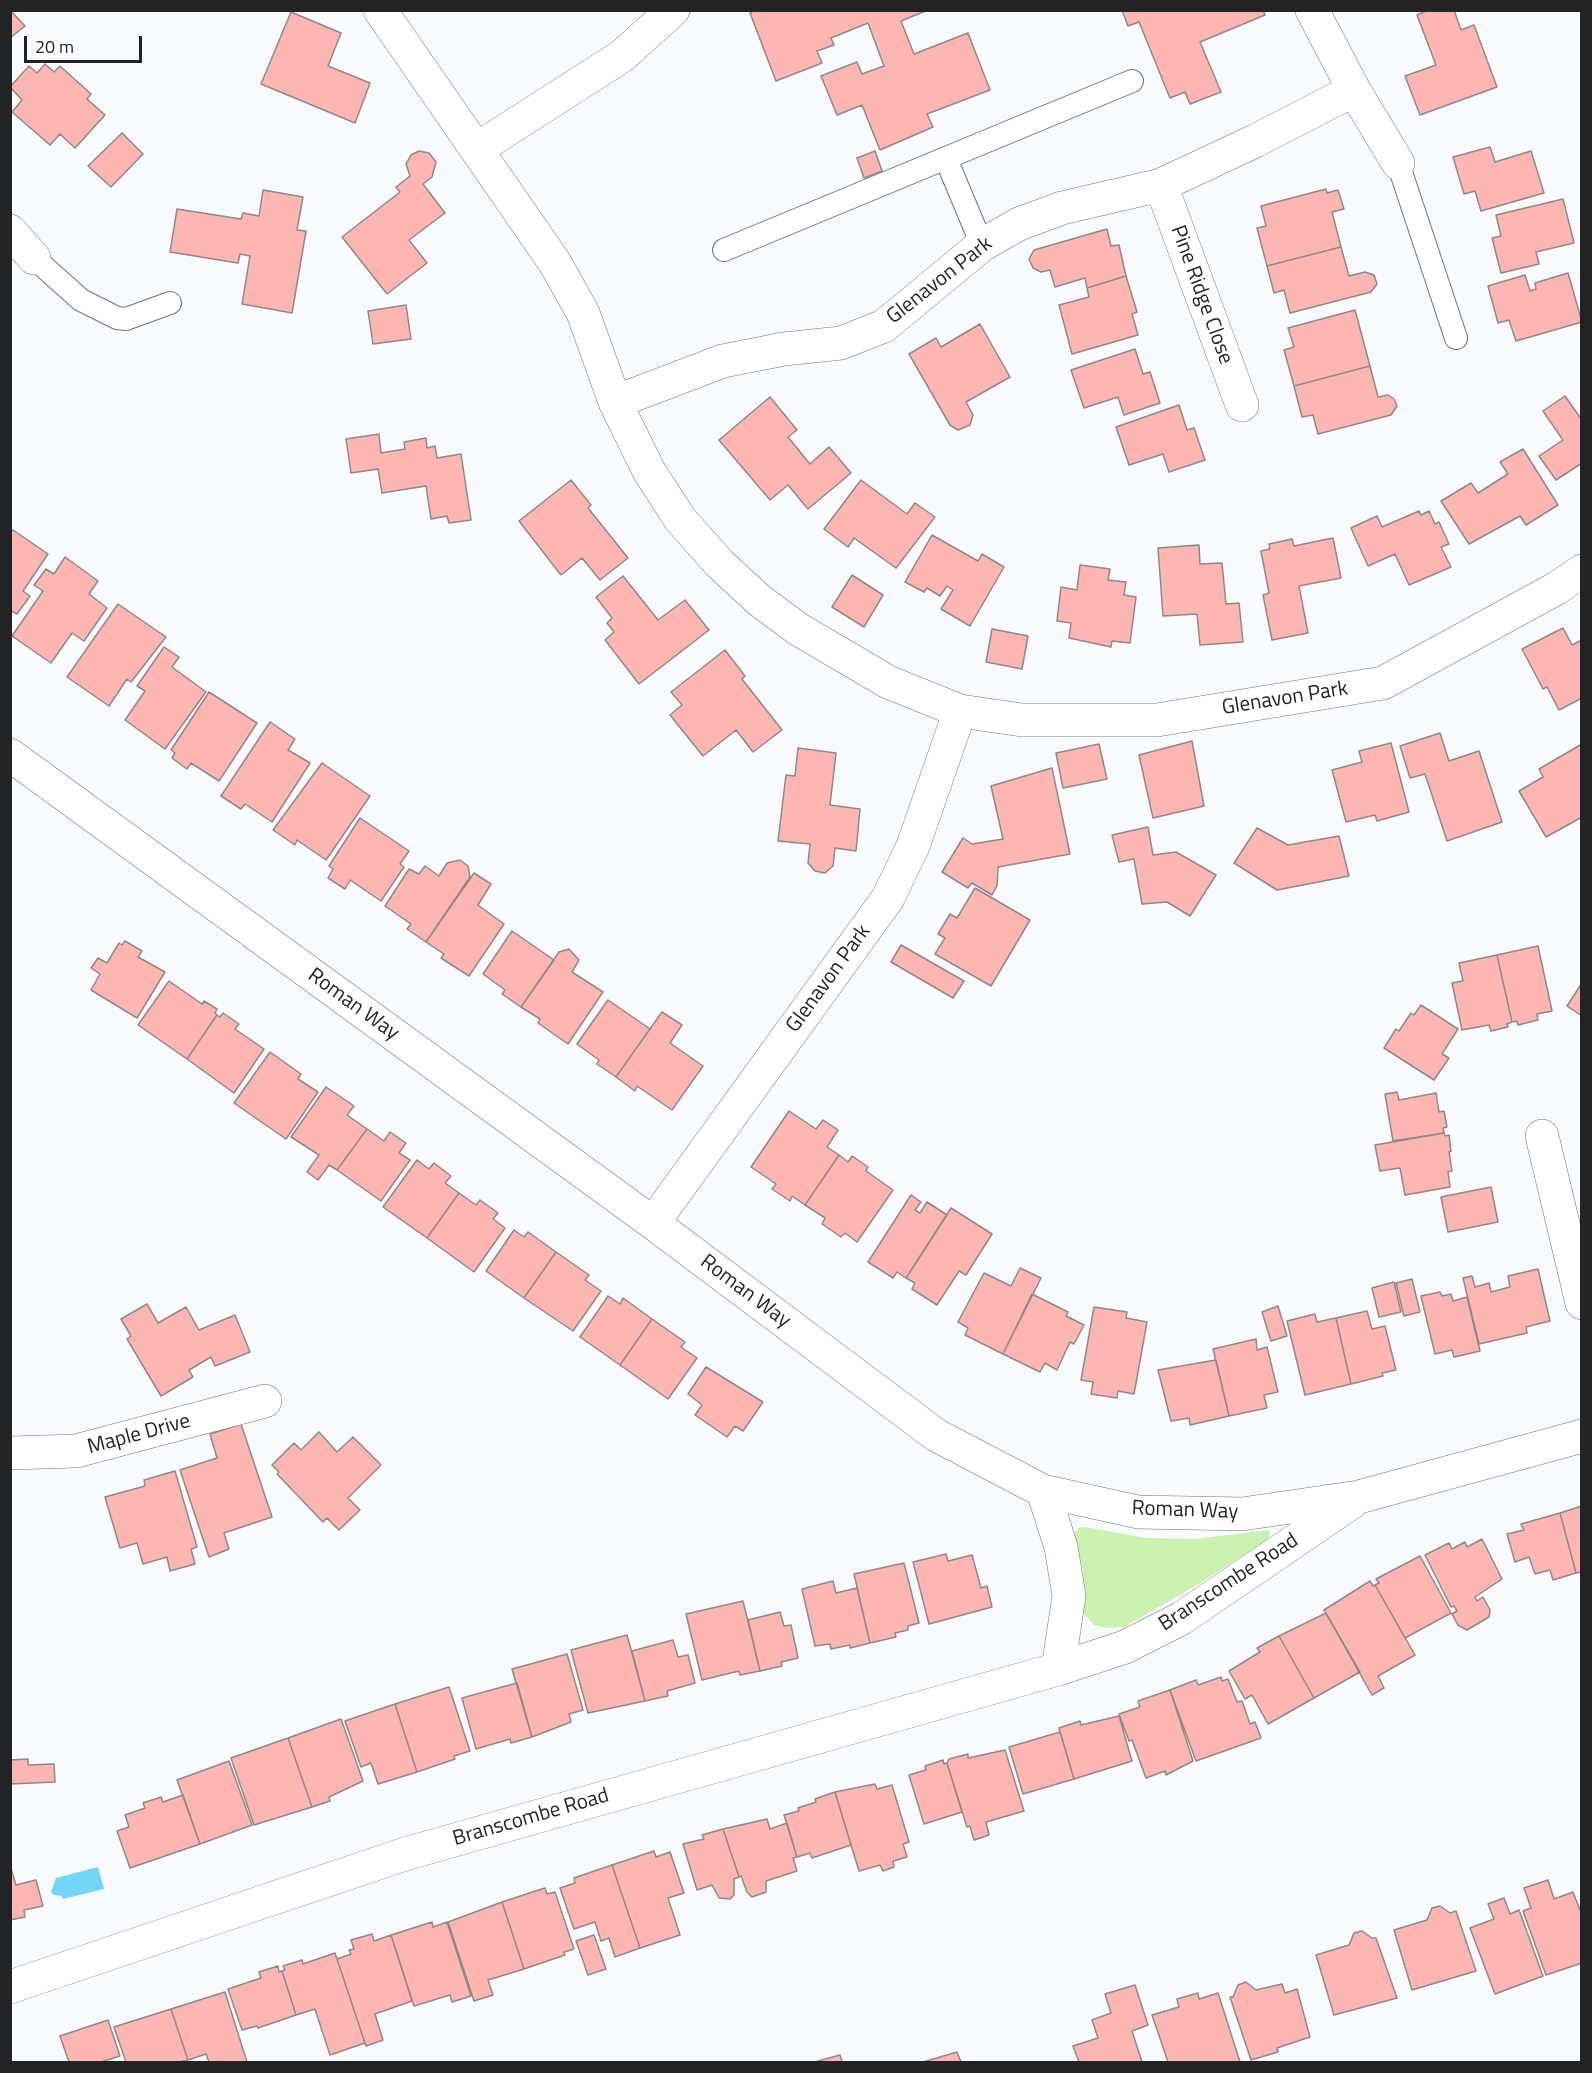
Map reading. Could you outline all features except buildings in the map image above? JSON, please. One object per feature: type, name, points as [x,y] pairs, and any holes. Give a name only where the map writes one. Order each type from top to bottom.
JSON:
[{"type":"street","name":"Glenavon Park","points":[[380,10],[555,263],[578,303],[615,402],[649,471],[680,519],[720,564],[759,600],[798,629],[888,682],[960,711],[1022,720],[1157,720],[1383,683],[1557,588],[1581,571]]},
{"type":"street","points":[[477,149],[622,56],[674,10]]},
{"type":"street","points":[[1312,10],[1354,90],[1398,163]]},
{"type":"street","name":"Glenavon Park","points":[[615,402],[723,361],[784,349],[841,343],[884,326],[982,244],[1019,224],[1062,208],[1161,185],[1255,141],[1354,90]]},
{"type":"street","name":"Pine Ridge Close","points":[[1161,185],[1242,405]]},
{"type":"street","points":[[10,231],[34,258]]},
{"type":"street","name":"Glenavon Park","points":[[653,1223],[888,898],[914,846],[960,711]]},
{"type":"street","name":"Roman Way","points":[[10,755],[653,1223],[936,1435],[1043,1491],[1138,1512],[1242,1514],[1359,1497],[1581,1436]]},
{"type":"street","points":[[1542,1136],[1581,1303]]},
{"type":"street","name":"Maple Drive","points":[[10,1453],[76,1451],[265,1401]]},
{"type":"street","points":[[1043,1491],[1061,1547],[1069,1596],[1058,1669]]},
{"type":"street","name":"Branscombe Road","points":[[10,1987],[405,1854],[1058,1669],[1125,1647],[1182,1618],[1359,1497]]},
{"type":"lane","points":[[724,250],[1132,81]]},
{"type":"lane","points":[[946,159],[982,244]]},
{"type":"lane","points":[[1398,163],[1456,338]]},
{"type":"lane","points":[[34,258],[81,300],[117,318],[126,319],[170,303]]},
{"type":"green space","points":[[1085,1527],[1146,1538],[1195,1539],[1269,1530],[1270,1535],[1267,1540],[1197,1585],[1124,1627],[1108,1628],[1094,1625],[1082,1612],[1083,1570],[1073,1535],[1079,1528]]},
{"type":"water","points":[[98,1867],[104,1889],[63,1899],[62,1896],[51,1892],[56,1878]]}]
